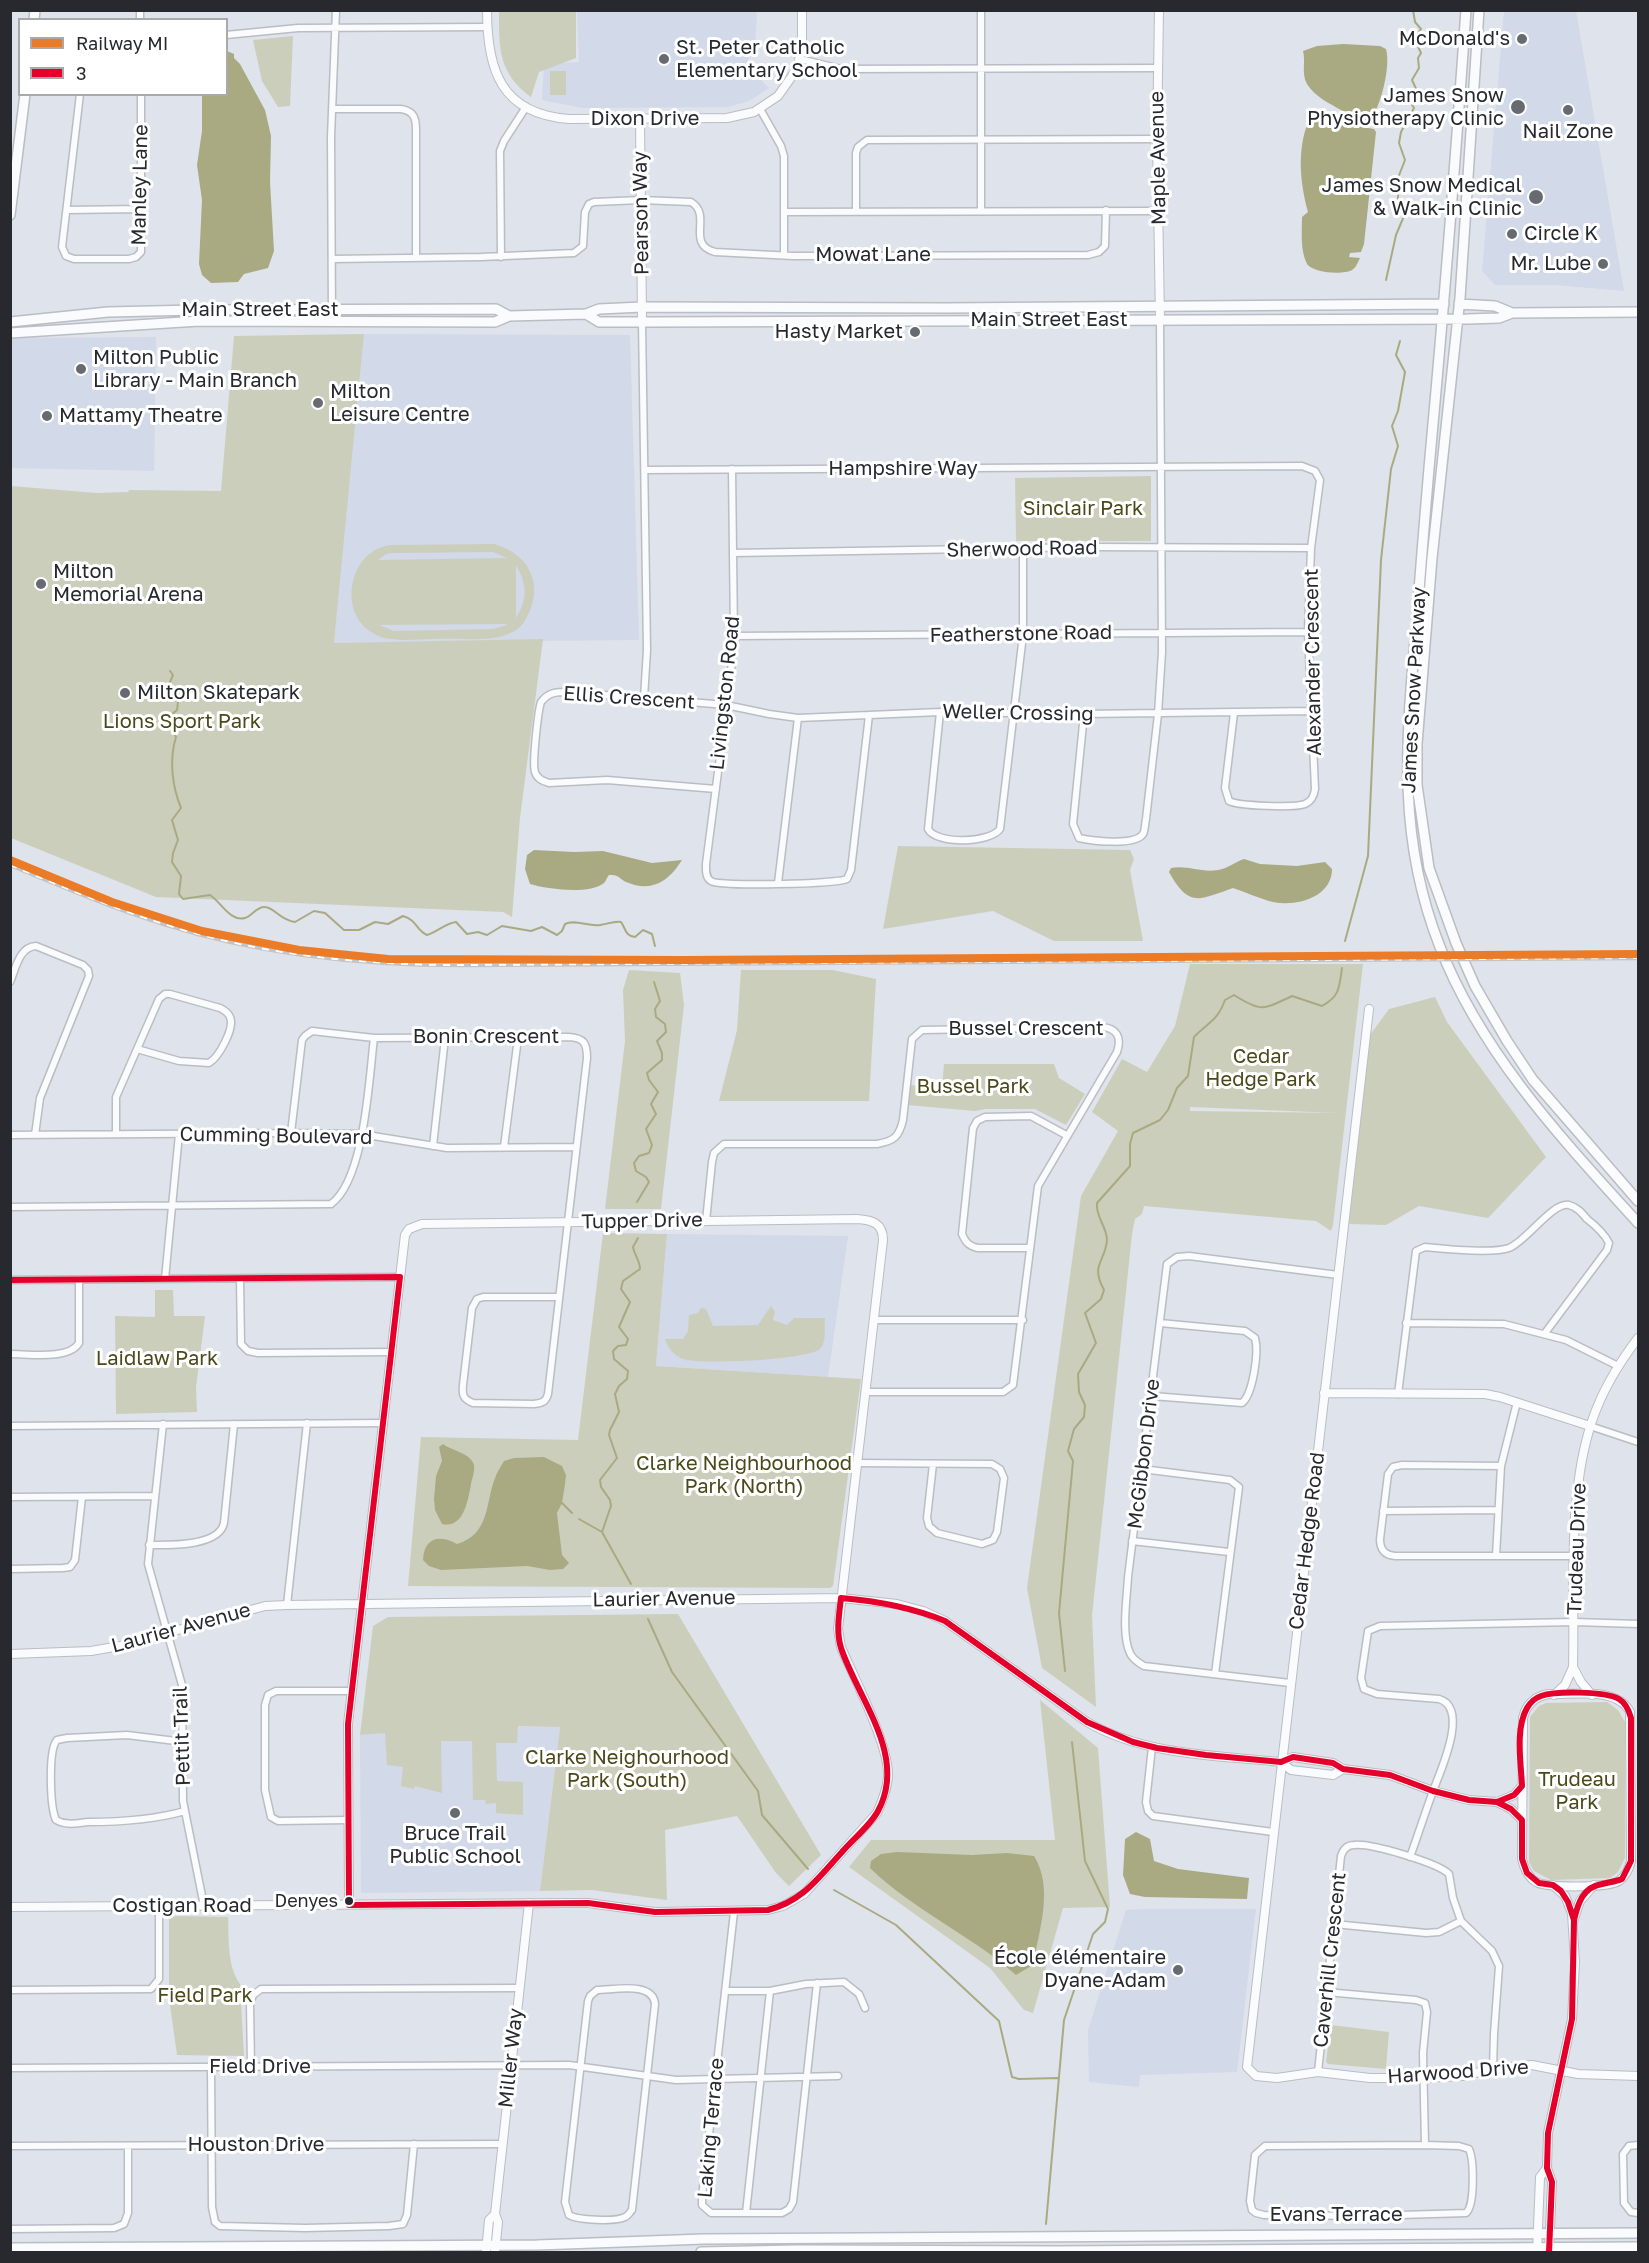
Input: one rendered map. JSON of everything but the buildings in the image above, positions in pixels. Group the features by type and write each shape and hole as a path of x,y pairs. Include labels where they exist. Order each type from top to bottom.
{"main road":[{"name":"James Snow Parkway","path":"1466,10 1443,318 1411,682 1407,775 1410,833 1416,869 1439,946 1470,1008 1507,1067 1575,1153 1638,1223"},
{"name":"James Snow Parkway","path":"1479,10 1459,301 1433,547 1417,744 1417,785 1430,868 1456,943 1475,986 1533,1080 1638,1201"},
{"path":"10,215 26,96"},
{"name":"Main Street East","path":"1459,301 1495,306 1512,313"},
{"name":"Main Street East","path":"10,333 199,321 495,322 509,316 586,314 599,309 642,307 1444,304"},
{"name":"Main Street East","path":"10,322 108,312 196,310 496,309 509,316"},
{"name":"Main Street East","path":"586,314 599,322 642,322 1499,318 1512,313 1638,312"},
{"path":"10,2248 491,2249 704,2239 1638,2233"},
{"path":"701,2253 797,2250 1225,2252 1550,2250 1638,2247"}],"street":[{"path":"332,321 332,109 336,10"},
{"name":"Dixon Drive","path":"487,10 489,56 497,76 509,93 526,107 546,116 561,118 727,118 760,109 778,96 800,59 802,10"},
{"path":"981,10 981,211"},
{"name":"Maple Avenue","path":"1159,10 1157,139 1160,320"},
{"path":"228,35 298,28 487,27"},
{"path":"800,59 836,69 1158,68"},
{"name":"Manley Lane","path":"80,96 62,247 66,256 74,259 129,259 141,252 141,96"},
{"path":"501,256 500,152 504,141 526,107"},
{"path":"332,109 401,109 414,115 416,129 416,258"},
{"path":"760,109 783,150 784,255"},
{"name":"Pearson Way","path":"640,118 642,322"},
{"path":"856,212 856,153 858,147 867,140 1157,139"},
{"path":"332,258 574,253 583,246 585,212 589,204 597,201 641,200"},
{"name":"Mowat Lane","path":"641,200 695,204 700,211 701,242 706,250 784,255 1094,254 1105,246 1106,210"},
{"path":"66,210 141,209"},
{"path":"784,212 1158,211"},
{"name":"Main Street East","path":"1444,304 1459,301"},
{"path":"1084,714 1073,824 1075,832 1079,838 1116,841 1136,839 1143,834 1158,714 1163,633 1160,320"},
{"path":"642,322 647,650 644,698"},
{"name":"Alexander Crescent","path":"1160,467 1302,466 1315,471 1320,480 1311,548 1308,632 1316,789 1313,797 1307,803 1245,805 1229,801 1225,788 1234,713"},
{"name":"Hampshire Way","path":"645,470 1160,467"},
{"name":"Livingston Road","path":"732,469 734,636 706,874 710,880 721,884 778,884"},
{"path":"940,712 928,829 934,836 955,840 991,837 1000,829 1023,634 1023,548"},
{"name":"Sherwood Road","path":"733,553 1023,548 1311,548"},
{"name":"Featherstone Road","path":"734,636 1308,632"},
{"name":"Ellis Crescent","path":"716,789 607,780 549,783 542,781 535,774 534,762 539,706 545,697 555,692 726,705"},
{"name":"Weller Crossing","path":"726,705 798,718 940,712 1158,714 1312,711"},
{"path":"798,718 778,884 839,882 850,875 869,715"},
{"path":"10,982 25,950 30,946 36,946 83,965 88,970 89,976 40,1098 35,1135"},
{"path":"116,1133 116,1097 137,1049 159,999 165,994 220,1008 231,1018 220,1053 209,1063 179,1061 137,1049"},
{"name":"Cedar Hedge Road","path":"1250,2072 1246,2062 1369,1009"},
{"name":"Bussel Crescent","path":"706,1221 714,1153 724,1144 877,1144 894,1140 900,1132 903,1120 912,1039 922,1030 1112,1028 1119,1038 1117,1052 1038,1186 1015,1380 1008,1390 1003,1392 865,1392"},
{"name":"Bonin Crescent","path":"291,1133 302,1040 312,1031 374,1038 569,1037 584,1041 587,1058 576,1147 568,1222 547,1399 542,1403 534,1404 473,1403 464,1399 462,1394 472,1308 477,1299 483,1297 559,1297"},
{"path":"10,1206 331,1204 340,1194 356,1160 374,1038"},
{"path":"433,1146 445,1038"},
{"path":"504,1147 518,1038"},
{"path":"1030,1248 978,1248 970,1247 965,1241 962,1234 973,1128 977,1121 985,1117 1031,1116 1066,1135"},
{"path":"165,1279 178,1134"},
{"name":"Cumming Boulevard","path":"10,1135 361,1134 433,1146 576,1147"},
{"path":"1398,1394 1414,1256 1420,1248 1497,1251 1509,1248 1519,1243 1557,1207 1566,1204 1576,1208 1606,1236 1609,1243 1607,1250 1545,1333"},
{"name":"Tupper Drive","path":"349,1905 348,1724 405,1235 415,1225 857,1220 872,1221 878,1224 883,1234 841,1598"},
{"name":"McGibbon Drive","path":"1290,1683 1144,1666 1135,1660 1130,1653 1125,1623 1132,1541 1152,1396 1165,1267 1177,1257 1189,1256 1338,1275"},
{"path":"10,1280 400,1277"},
{"path":"240,1279 241,1344 248,1351 392,1352"},
{"path":"10,1354 64,1353 76,1348 79,1343 79,1281"},
{"path":"874,1320 1023,1320"},
{"path":"1152,1396 1242,1403 1248,1398 1251,1388 1256,1353 1255,1338 1245,1331 1160,1323"},
{"path":"1406,1323 1504,1324 1566,1340 1618,1366"},
{"name":"Trudeau Drive","path":"1554,1695 1565,1685 1573,1666 1576,1510 1580,1472 1590,1426 1618,1366 1638,1338"},
{"path":"1324,1393 1485,1395 1517,1402 1638,1442"},
{"path":"1496,1556 1501,1466 1517,1402"},
{"path":"10,1426 383,1423"},
{"name":"Pettit Trail","path":"163,1424 149,1545 150,1574 182,1685 183,1801 204,1906"},
{"path":"149,1545 182,1545 212,1537 220,1532 224,1523 234,1424"},
{"path":"287,1605 307,1424"},
{"path":"857,1463 992,1464 1000,1469 1004,1478 997,1532 993,1539 982,1544 938,1533 929,1526 927,1518 933,1464"},
{"path":"1501,1466 1402,1465 1393,1467 1388,1474 1380,1546 1388,1555 1575,1556"},
{"path":"1142,1469 1230,1480 1236,1483 1239,1489 1215,1674"},
{"path":"10,1497 154,1496"},
{"path":"10,1569 63,1568 72,1565 75,1560 82,1497"},
{"path":"1383,1511 1497,1510"},
{"path":"1132,1541 1230,1552"},
{"name":"Laurier Avenue","path":"10,1654 91,1651 120,1646 265,1606 841,1598 897,1604 923,1611 945,1621 1087,1722 1131,1742 1152,1747 1281,1762"},
{"name":"Costigan Road","path":"10,1907 588,1903 655,1912 734,1912 768,1910 783,1906 804,1894 877,1813 884,1798 888,1779 886,1755 841,1647 838,1629 841,1598"},
{"path":"1410,1857 1450,1747 1451,1708 1446,1701 1439,1699 1377,1694 1364,1689 1361,1678 1368,1631 1380,1626 1574,1622 1638,1624"},
{"path":"1573,1666 1581,1682 1592,1695"},
{"path":"348,1820 278,1821 271,1817 265,1790 265,1705 268,1695 276,1691 352,1690"},
{"name":"Trudeau Drive","path":"1554,1695 1592,1695 1614,1697 1624,1703 1630,1712 1631,1861 1627,1873 1614,1883 1553,1885 1539,1883 1530,1877 1522,1859 1524,1712 1536,1698 1554,1695"},
{"path":"184,1742 127,1736 57,1740 52,1750 52,1806 56,1820 66,1823 124,1822 151,1819 185,1811"},
{"path":"1152,1747 1146,1802 1148,1811 1153,1816 1273,1832"},
{"path":"1343,1769 1333,1775 1322,1774 1291,1770 1281,1762 1293,1757 1333,1763 1343,1769 1390,1775 1433,1791 1469,1800 1497,1802 1511,1809 1522,1820"},
{"path":"1631,1781 1638,1792"},
{"path":"1497,1802 1514,1794 1522,1786"},
{"path":"1631,1820 1638,1806"},
{"name":"Caverhill Crescent","path":"1318,2072 1341,1856 1345,1849 1353,1845 1379,1848 1410,1857 1443,1869 1449,1874 1453,1898 1461,1921 1492,1951 1499,1966 1493,2069"},
{"name":"Trudeau Drive","path":"1553,1885 1565,1896 1574,1920"},
{"name":"Trudeau Drive","path":"1550,2250 1552,2182 1547,2168 1548,2133 1573,2007 1574,1920 1585,1892 1594,1885"},
{"name":"Miller Way","path":"491,2249 498,2222 495,2214 528,1903"},
{"path":"10,1990 151,1989 159,1979 159,1906"},
{"name":"Laking Terrace","path":"734,1912 702,2205 711,2213 782,2213 789,2209 793,2202 817,1983"},
{"path":"1334,1924 1426,1933 1438,1932 1461,1921"},
{"path":"725,1990 770,1991 817,1983 844,1982 859,1994 865,2008"},
{"path":"251,2067 250,2004 253,1995 261,1989 519,1988"},
{"path":"597,1990 645,1990 652,1995 656,2004 647,2076 632,2210 620,2219 575,2219 569,2215 565,2202 590,1996 597,1990"},
{"path":"746,2213 770,1991"},
{"path":"1326,1992 1416,2000 1425,2003 1427,2012 1423,2053 1425,2145"},
{"name":"Field Drive","path":"10,2068 510,2065 580,2066 676,2080 838,2076"},
{"name":"Harwood Drive","path":"1250,2072 1256,2076 1277,2078 1318,2072 1370,2078 1424,2078 1462,2076 1493,2069 1532,2065 1600,2076 1638,2076"},
{"path":"211,2067 212,2207 217,2224 227,2227 305,2228 403,2224 407,2215 414,2144"},
{"name":"Houston Drive","path":"10,2146 502,2144"},
{"name":"Evans Terrace","path":"1425,2145 1459,2146 1469,2149 1472,2159 1471,2205 1466,2213 1368,2216 1264,2215 1256,2213 1251,2205 1255,2155 1265,2146 1425,2145"},
{"path":"1638,2145 1629,2146 1623,2154 1625,2206 1631,2212 1638,2213"},
{"path":"10,2229 114,2228 124,2224 128,2213 128,2146"},
{"name":"Trudeau Drive","path":"1538,2250 1540,2177 1547,2168"},
{"path":"971,2252 973,2238"}],"shaded area":[{"name":"St. Peter Catholic Elementary School","path":"577,11 757,11 755,47 746,64 769,88 749,101 728,107 583,108 542,100 544,64 579,62"},
{"path":"1504,11 1576,11 1624,291 1556,285 1495,285 1482,271"},
{"path":"1343,44 1380,46 1386,49 1387,65 1384,86 1374,114 1370,121 1357,120 1357,126 1374,129 1376,132 1364,244 1361,252 1350,253 1349,257 1360,258 1355,268 1348,272 1335,273 1310,267 1303,253 1302,217 1308,212 1302,178 1302,144 1308,122 1353,123 1354,117 1322,99 1310,89 1304,76 1303,51 1317,46"},
{"path":"228,51 234,54 234,58 240,64 265,110 271,136 270,182 274,251 268,268 244,274 238,282 211,283 202,275 199,264 202,200 197,165 202,131 202,96 228,96"},
{"path":"364,334 630,335 639,640 334,643"},
{"path":"156,337 154,471 11,468 12,338"},
{"path":"534,850 603,851 652,863 682,860 665,879 652,885 635,885 617,876 609,875 604,883 597,887 568,890 530,884 525,869 527,855"},
{"path":"1244,859 1260,864 1297,866 1325,862 1332,869 1326,887 1320,893 1312,898 1292,903 1268,901 1233,888 1211,896 1196,898 1183,891 1169,872 1171,868 1177,867 1206,871 1218,870"},
{"path":"667,1234 848,1236 828,1377 656,1366"},
{"path":"443,1444 465,1455 474,1465 464,1512 455,1522 449,1524 442,1524 435,1510 434,1499 436,1476 442,1461 439,1447"},
{"path":"544,1457 562,1466 566,1475 562,1503 557,1513 562,1555 569,1563 563,1569 550,1570 527,1566 441,1570 429,1566 423,1560 426,1547 434,1540 444,1539 457,1544 468,1539 481,1526 495,1478 504,1461 514,1458"},
{"name":"Bruce Trail Public School","path":"560,1726 540,1891 361,1893 360,1735 455,1727"},
{"path":"1136,1832 1150,1839 1154,1861 1178,1869 1249,1878 1247,1899 1145,1897 1130,1894 1123,1875 1125,1839"},
{"path":"897,1852 972,1855 1007,1853 1034,1856 1040,1868 1044,1896 1033,1965 1016,1975 980,1947 905,1897 870,1868 871,1861 881,1854"},
{"name":"École élémentaire Dyane-Adam","path":"1256,1909 1237,2072 1140,2075 1139,2087 1089,2082 1088,2030 1126,1910"}],"green space":[{"path":"499,11 576,11 576,58 539,72 531,97 520,88 506,69 500,48"},
{"path":"293,36 290,106 278,107 262,81 253,40"},
{"path":"550,71 566,71 566,95 550,95"},
{"name":"Lions Sport Park","path":"364,334 334,643 543,639 520,818 512,917 503,912 156,897 11,838 11,486 97,493 128,492 129,490 221,491 234,336"},
{"name":"Sinclair Park","path":"1151,476 1151,541 1016,541 1015,478"},
{"path":"494,544 507,549 526,564 531,574 534,597 531,609 519,628 498,637 402,640 381,637 360,622 354,610 353,582 358,568 366,557 377,549 391,545","holes":["493,552 507,558 378,560 386,554 393,553","516,565 525,592 523,604 516,618","379,625 507,625 493,629 394,631"]},
{"path":"898,846 1130,850 1134,859 1130,870 1143,941 1054,941 993,911 883,929"},
{"name":"Cedar Hedge Park","path":"1190,964 1363,964 1331,1231 1316,1221 1144,1206 1142,1214 1135,1219 1092,1616 1096,1707 1042,1668 1027,1588 1081,1196 1118,1131 1092,1112 1122,1059 1147,1072 1175,1026","holes":["1190,1107 1338,1113 1190,1111"]},
{"path":"629,970 680,973 684,1005 661,1209 605,1209 625,1041 623,990"},
{"path":"741,970 833,970 876,979 869,1101 719,1101 737,1030"},
{"path":"1435,997 1447,1022 1546,1157 1488,1218 1419,1206 1386,1225 1349,1224 1370,1035 1389,1009"},
{"name":"Bussel Park","path":"944,1064 1054,1064 1059,1078 1085,1094 1066,1125 1035,1109 975,1111 907,1105 910,1085 942,1089"},
{"name":"Clarke Neighbourhood Park (North)","path":"603,1233 667,1234 656,1366 861,1379 833,1586 830,1588 408,1586 421,1437 578,1440"},
{"name":"Laidlaw Park","path":"155,1290 173,1290 174,1316 205,1316 196,1387 197,1412 116,1414 115,1316 155,1317"},
{"path":"771,1306 775,1312 773,1320 787,1325 794,1318 825,1318 824,1338 820,1349 811,1353 776,1359 693,1361 676,1355 669,1348 665,1339 683,1339 688,1331 689,1315 698,1313 701,1308 706,1309 713,1326 758,1325"},
{"name":"Clarke Neighourhood Park (South)","path":"678,1614 821,1855 789,1886 776,1873 737,1816 665,1830 667,1900 592,1890 540,1891 560,1727 518,1726 517,1743 496,1743 497,1781 523,1782 523,1815 496,1813 496,1803 486,1804 485,1800 473,1800 472,1741 441,1741 442,1793 415,1786 414,1789 401,1786 403,1767 387,1765 385,1733 360,1735 373,1626 388,1617"},
{"path":"1040,1700 1098,1748 1110,1907 1063,1908 1033,2013 1024,2010 990,1968 849,1867 871,1840 1055,1840"},
{"name":"Trudeau Park","path":"1607,1702 1618,1710 1625,1722 1625,1858 1618,1872 1610,1878 1551,1880 1534,1871 1529,1862 1530,1717 1539,1706 1546,1703"},
{"name":"Field Park","path":"169,1916 228,1917 231,1961 240,1984 244,2056 177,2055 169,1998"},
{"path":"1331,2025 1389,2032 1386,2069 1328,2064 1326,2062"}],"waterway":[{"path":"1386,280 1396,235 1404,216 1398,201 1398,178 1405,160 1399,143 1401,132 1414,108 1411,103 1412,98 1418,93 1412,80 1419,68 1418,58 1421,53 1414,38 1421,29 1415,22 1413,10"},
{"path":"1345,941 1368,856 1381,560 1391,469 1398,446 1392,426 1398,411 1405,372 1396,355 1400,341"},
{"path":"170,671 173,675 167,689 171,697 178,702 177,710 166,719 176,737 172,772 181,808 172,820 178,840 172,862 181,876 179,894 183,899 210,895 230,914 240,918 248,917 262,907 269,908 285,919 295,922 314,911 325,913 344,930 359,930 375,922 388,924 403,916 411,920 427,935 456,922 467,934 478,932 487,935 502,926 531,931 542,927 557,935 565,924 569,923 596,925 621,922 627,934 632,936 635,937 643,930 652,934 655,946"},
{"path":"1065,1671 1059,1613 1073,1461 1068,1451 1074,1429 1084,1417 1085,1405 1079,1392 1078,1374 1096,1343 1085,1313 1101,1299 1104,1290 1098,1269 1107,1240 1097,1203 1130,1166 1130,1144 1133,1133 1160,1120 1168,1110 1177,1088 1188,1076 1194,1037 1215,1017 1225,1000 1234,995 1251,1005 1263,1007 1292,996 1322,1006 1338,991 1342,968"},
{"path":"637,1202 649,1182 646,1177 636,1171 634,1163 639,1156 649,1153 652,1145 646,1129 656,1114 651,1104 658,1092 647,1073 662,1060 657,1041 666,1032 665,1024 656,1017 655,1009 660,1001 654,982"},
{"path":"602,1532 611,1506 610,1500 601,1487 600,1480 617,1458 609,1435 619,1412 615,1394 619,1386 627,1379 628,1371 614,1359 613,1351 618,1346 626,1345 628,1339 619,1327 630,1302 621,1289 623,1281 640,1269 633,1247 638,1238"},
{"path":"562,1503 572,1513"},
{"path":"579,1519 602,1532 631,1584"},
{"path":"648,1619 672,1672 758,1791 762,1815 808,1869"},
{"path":"1046,2224 1064,2020 1093,1934 1105,1922 1108,1909 1085,1861 1072,1742"},
{"path":"834,1890 896,1925 999,2021 1012,2077 1019,2079 1058,2078"}],"railway":[{"path":"10,865 125,911 201,935 274,951 386,963 462,965 1638,958"}],"rail line":[{"name":"MI","path":"10,860 112,902 202,931 299,950 388,959 683,960 1638,954"}],"transit line":[{"name":"3","path":"10,1280 400,1277 348,1724 349,1905 588,1903 655,1912 768,1910 791,1901 809,1887 871,1822 886,1790 887,1770 884,1749 839,1642 838,1623 841,1598 894,1605 945,1621 1087,1722 1133,1742 1206,1755 1281,1762 1293,1757 1333,1763 1343,1769 1390,1775 1433,1791 1469,1800 1497,1802 1514,1795 1522,1786 1521,1726 1527,1708 1537,1698 1548,1694 1580,1693 1603,1694 1619,1699 1625,1705 1631,1718 1631,1861 1622,1879 1590,1888 1586,1892 1574,1920"},
{"name":"3","path":"1497,1802 1511,1809 1522,1820 1522,1859 1527,1873 1539,1883 1553,1885 1561,1891 1568,1902 1574,1920 1572,2019 1548,2133 1547,2168 1552,2182 1549,2252"}],"place":[{"name":"McDonald's","path":"1522,39"},
{"name":"St. Peter Catholic Elementary School","path":"664,59"},
{"name":"James Snow Physiotherapy Clinic","path":"1518,107"},
{"name":"Nail Zone","path":"1568,110"},
{"name":"James Snow Medical & Walk-in Clinic","path":"1536,197"},
{"name":"Circle K","path":"1512,234"},
{"name":"Mr. Lube","path":"1603,264"},
{"name":"Hasty Market","path":"915,332"},
{"name":"Milton Public Library - Main Branch","path":"81,369"},
{"name":"Milton Leisure Centre","path":"318,403"},
{"name":"Mattamy Theatre","path":"47,416"},
{"name":"Milton Memorial Arena","path":"41,584"},
{"name":"Milton Skatepark","path":"125,693"},
{"name":"Bruce Trail Public School","path":"455,1813"},
{"name":"Denyes","path":"349,1901"},
{"name":"École élémentaire Dyane-Adam","path":"1178,1970"}]}
